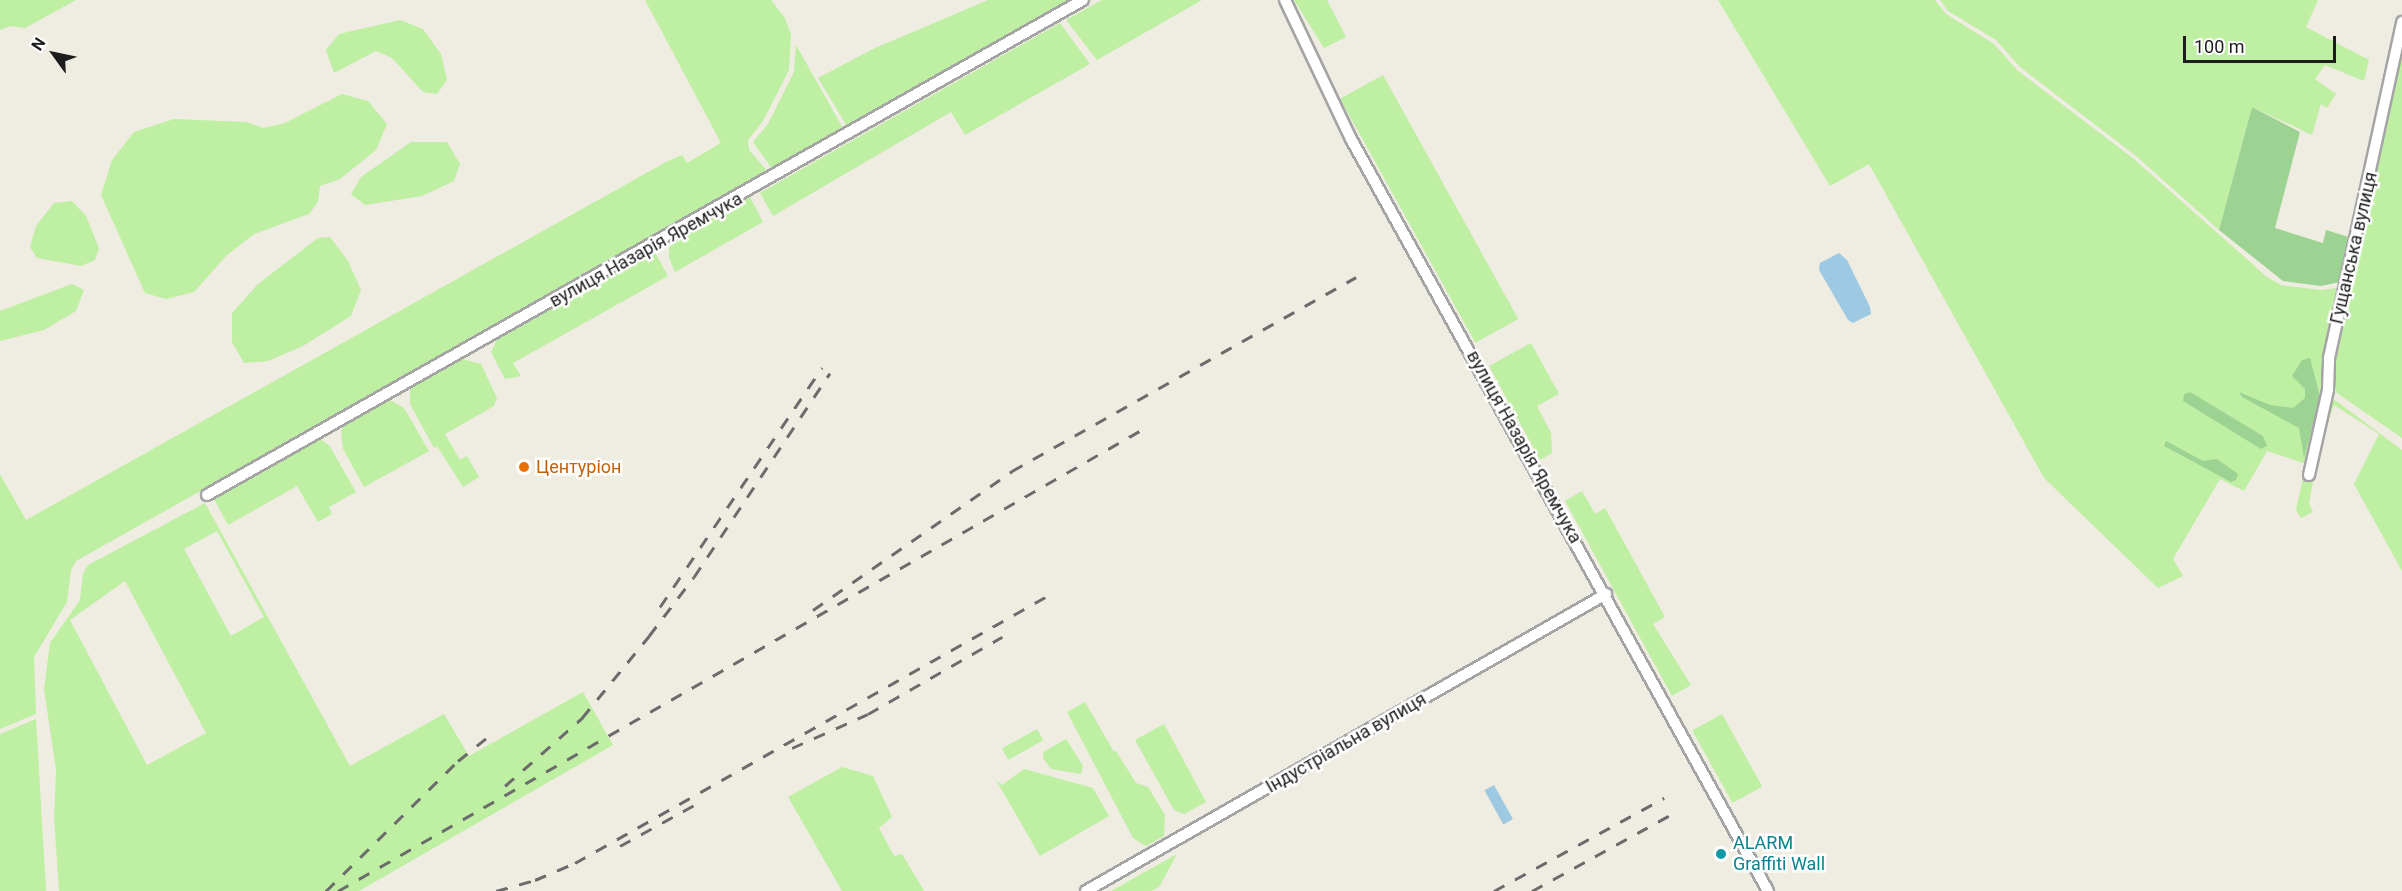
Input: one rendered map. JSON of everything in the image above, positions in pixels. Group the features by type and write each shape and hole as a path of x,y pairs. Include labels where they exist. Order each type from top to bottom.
{"street":[{"name":"вулиця Назарія Яремчука","path":"207,495 1083,0"},
{"name":"вулиця Назарія Яремчука","path":"1285,0 1351,139 1606,594 1768,891"},
{"name":"Гущанська вулиця","path":"2309,475 2328,390 2329,358 2402,22"},
{"name":"Індустріальна вулиця","path":"1086,891 1606,594"}],"green space":[{"path":"0,0 76,0 25,28 10,26 0,30"},
{"path":"645,0 771,0 785,18 791,35 789,70 763,121 748,140 749,150 768,172 76,561 71,570 67,602 34,657 36,714 0,729 0,474 26,520 666,162 682,155 687,163 721,143"},
{"path":"988,0 1075,0 848,128 818,78 873,49"},
{"path":"1102,0 1202,0 1097,60 1066,20"},
{"path":"1294,0 1327,0 1346,37 1324,48"},
{"path":"1718,0 1935,0 1946,14 1994,44 2017,70 2134,159 2267,277 2281,285 2321,290 2344,287 2326,405 2335,400 2402,450 2402,571 2354,484 2379,434 2334,405 2320,445 2309,503 2313,512 2301,518 2296,510 2306,464 2267,451 2244,491 2220,479 2173,559 2183,576 2158,588 2044,478 1869,164 1830,186"},
{"path":"1940,0 2318,0 2306,27 2369,60 2364,81 2325,65 2315,79 2336,94 2327,108 2321,104 2312,135 2252,107 2219,230 2136,156 2020,67 1996,40 1948,11"},
{"path":"400,20 423,29 441,54 447,80 437,94 423,92 392,58 376,51 334,73 326,50 339,34"},
{"path":"1060,23 1090,64 965,135 951,112 773,216 760,193"},
{"path":"2402,38 2402,438 2337,393 2331,379 2332,358"},
{"path":"796,45 844,130 773,170 753,142 768,124 794,72"},
{"path":"1383,75 1518,319 1475,343 1340,99"},
{"path":"342,94 368,101 387,124 376,150 340,179 320,186 318,202 309,214 254,234 226,256 194,292 166,299 145,293 101,195 112,160 134,132 174,119 246,122 264,128 285,123"},
{"path":"2252,107 2300,132 2275,228 2323,243 2326,230 2355,239 2345,281 2321,286 2283,281 2219,230"},
{"path":"411,142 447,142 460,164 454,181 422,196 365,205 351,194 361,177"},
{"path":"750,197 763,222 675,272 669,258 669,243"},
{"path":"72,201 86,216 99,248 95,260 81,266 37,258 30,247 36,226 54,203"},
{"path":"330,237 348,261 361,290 351,316 303,346 268,361 244,363 232,342 232,313 258,284 318,238"},
{"path":"654,251 668,276 513,363 521,376 505,379 491,352 497,340"},
{"path":"72,284 84,290 76,311 44,330 0,341 0,311"},
{"path":"1531,343 1559,394 1537,406 1551,433 1552,453 1540,460 1489,366"},
{"path":"2310,358 2320,397 2304,458 2299,428 2242,397 2239,392 2270,405 2293,408 2305,398 2305,389 2292,376 2302,360"},
{"path":"462,359 481,364 497,398 494,406 445,434 460,460 467,456 479,477 463,487 437,446 434,448 410,404 410,388"},
{"path":"2190,392 2263,436 2267,446 2261,449 2183,401 2184,394"},
{"path":"390,400 404,408 429,451 364,487 343,449 341,431 344,425"},
{"path":"318,438 329,445 356,492 329,507 332,514 318,522 297,486 228,525 213,497"},
{"path":"2166,441 2203,461 2217,459 2238,474 2236,480 2231,482 2164,446"},
{"path":"1582,491 1595,514 1605,508 1665,617 1653,624 1691,685 1672,696 1565,501"},
{"path":"205,503 350,766 444,714 469,756 583,692 613,745 359,891 59,891 54,818 56,770 44,689 50,643 80,600 83,574 88,565","holes":["217,531 264,617 231,636 184,549","125,581 206,733 147,765 70,620"]},
{"path":"1085,702 1114,752 1116,751 1136,783 1148,787 1165,815 1164,836 1146,846 1133,838 1067,712"},
{"path":"1722,714 1762,787 1733,803 1692,730"},
{"path":"36,719 46,891 0,891 0,734"},
{"path":"1164,724 1206,802 1184,814 1174,810 1135,740"},
{"path":"1037,729 1043,740 1008,760 1002,748"},
{"path":"1066,739 1083,766 1081,774 1051,769 1043,758 1043,752"},
{"path":"842,767 873,776 892,817 879,828 894,856 902,854 924,891 842,891 788,797"},
{"path":"1024,769 1093,788 1109,816 1040,856 996,780 1002,785"},
{"path":"1177,854 1159,887 1151,891 1111,891"}],"water":[{"path":"1839,253 1847,260 1870,307 1871,314 1853,323 1848,320 1819,270 1820,263"},
{"path":"1494,785 1513,819 1503,824 1484,790"}],"railway":[{"path":"813,610 1012,471 1356,277"},
{"path":"660,607 822,368"},
{"path":"505,786 582,718 649,636 694,577 830,373"},
{"path":"338,891 1143,429"},
{"path":"496,891 535,880 575,863 1049,595"},
{"path":"792,748 868,714 1002,637"},
{"path":"326,891 458,761 486,738"},
{"path":"1494,891 1664,798"},
{"path":"620,846 696,804"},
{"path":"1532,891 1670,815"}],"place":[{"name":"Центуріон","path":"524,467"},
{"name":"ALARM Graffiti Wall","path":"1721,854"}]}
